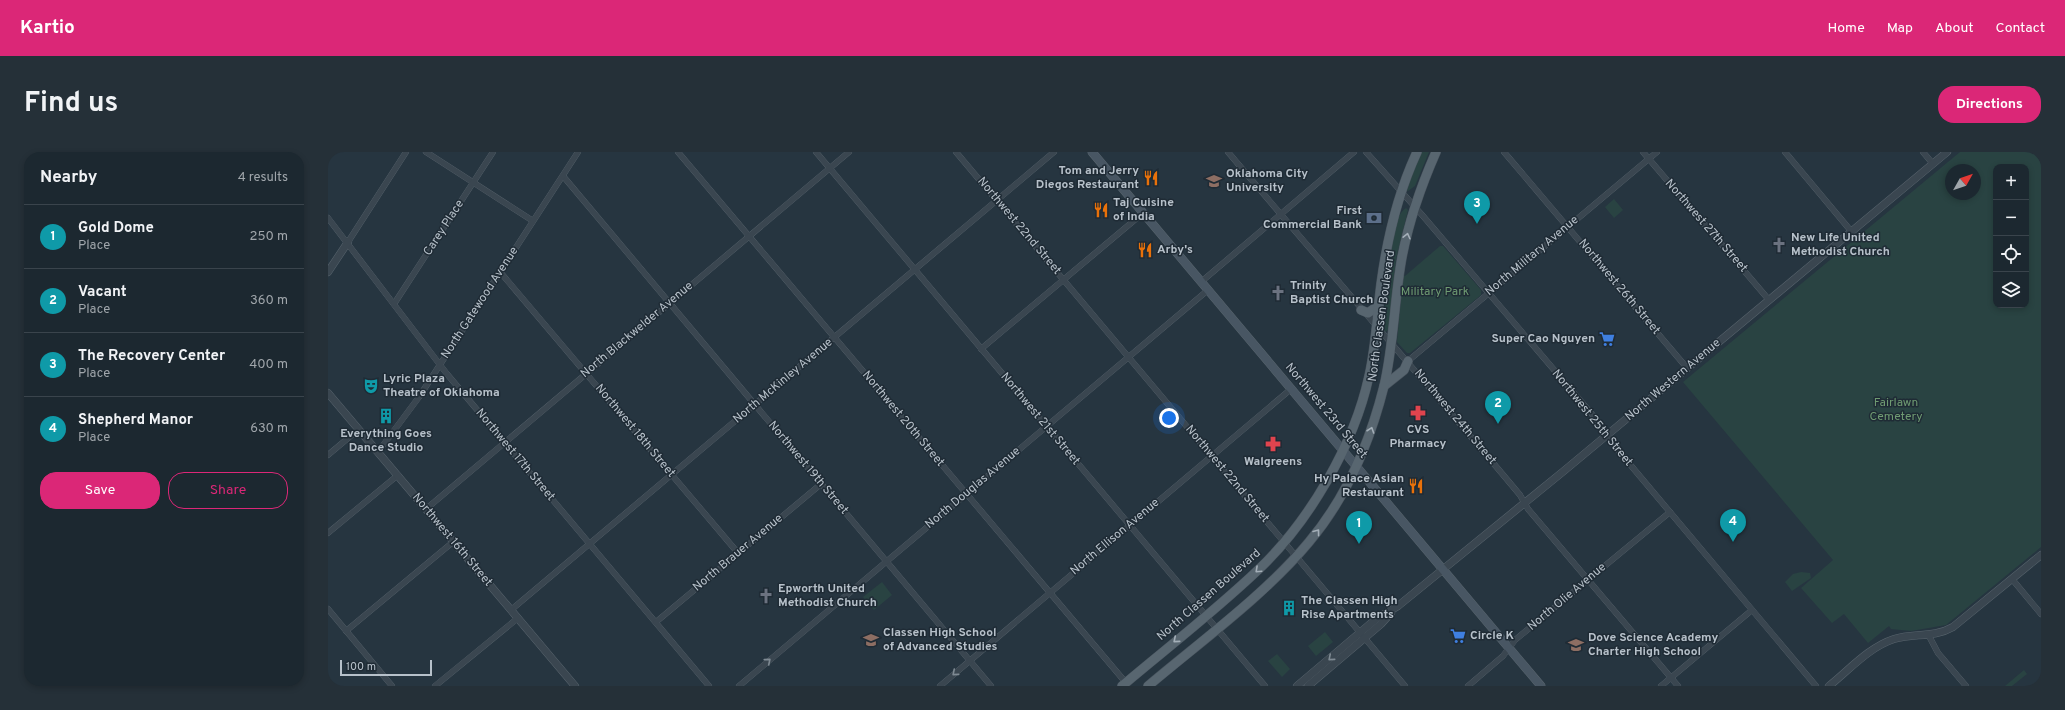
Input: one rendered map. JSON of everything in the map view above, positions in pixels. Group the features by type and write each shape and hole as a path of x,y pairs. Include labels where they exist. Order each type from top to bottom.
{"main road":[{"name":"Northwest 23rd Street","path":"1092,152 1541,686"},
{"name":"North Classen Boulevard","path":"1125,685 1258,571 1284,541 1315,499 1342,450 1364,396 1377,328 1389,239 1401,193 1416,152"},
{"name":"North Classen Boulevard","path":"1148,686 1274,578 1296,556 1319,529 1356,466 1376,413 1384,386 1392,344 1402,259 1414,207 1436,152"},
{"path":"1361,310 1370,312 1379,305"},
{"path":"1384,386 1404,370 1408,361"}],"street":[{"path":"328,272 406,152"},
{"path":"426,152 533,221"},
{"name":"Carey Place","path":"394,304 493,152"},
{"name":"North Gatewood Avenue","path":"378,452 409,412 501,273 578,152"},
{"name":"Northwest 20th Street","path":"678,152 967,494 1125,685"},
{"name":"Northwest 21st Street","path":"816,152 1265,686"},
{"name":"North Blackwelder Avenue","path":"426,509 849,152"},
{"name":"Northwest 22nd Street","path":"956,152 1406,686"},
{"name":"North McKinley Avenue","path":"511,610 1054,152"},
{"name":"Northwest 24th Street","path":"1228,152 1361,310 1408,361 1520,495 1588,580 1678,686"},
{"path":"1201,282 1354,152"},
{"name":"Northwest 25th Street","path":"1366,152 1489,293 1816,686"},
{"name":"Northwest 26th Street","path":"1504,152 1687,368"},
{"name":"Northwest 27th Street","path":"1643,152 1769,300"},
{"name":"North Military Avenue","path":"1408,361 1657,152"},
{"path":"1785,152 1852,231"},
{"path":"1923,152 1932,164"},
{"name":"North Western Avenue","path":"1297,686 1363,635 1442,569 1525,503 1947,152"},
{"name":"Northwest 19th Street","path":"563,176 991,686"},
{"path":"981,349 1143,212"},
{"name":"Northwest 17th Street","path":"328,218 348,242 440,365 710,686"},
{"name":"Northwest 18th Street","path":"501,273 738,553"},
{"name":"North Douglas Avenue","path":"739,686 1208,290"},
{"name":"North Ellison Avenue","path":"940,686 1291,389"},
{"name":"Northwest 16th Street","path":"328,393 575,686"},
{"path":"328,455 359,429"},
{"path":"328,533 398,475"},
{"name":"North Brauer Avenue","path":"656,622 821,484"},
{"name":"North Olie Avenue","path":"1468,686 1503,656 1515,640 1670,512"},
{"path":"346,631 453,542"},
{"path":"1829,686 1868,654 1886,642 1900,638 1940,634 1953,627 2041,555"},
{"path":"2012,579 2041,614"},
{"path":"328,609 392,686"},
{"path":"1661,686 1752,610"},
{"path":"435,686 518,618"},
{"name":"North Western Avenue","path":"1308,686 1363,635"},
{"path":"1929,636 1938,653 1966,686"}],"green space":[{"path":"1421,152 1429,152 1415,186 1408,191 1406,190"},
{"name":"Fairlawn Cemetery","path":"1960,152 2041,152 2041,547 1946,625 1911,631 1891,629 1889,626 1868,643 1844,614 1832,623 1801,588 1833,560 1683,382 1945,164 1945,200 1981,200 1981,164 1946,164"},
{"path":"1614,199 1623,210 1614,218 1605,207"},
{"path":"1406,208 1408,210 1396,259 1389,329 1384,333 1386,286 1390,247 1399,216"},
{"name":"Military Park","path":"1440,246 1443,246 1481,290 1481,295 1410,353 1407,353 1397,342 1403,275 1405,276"},
{"path":"1801,572 1810,573 1811,578 1792,591 1785,582 1793,574"},
{"path":"882,582 892,595 874,610 863,597"},
{"path":"1325,632 1333,642 1316,656 1308,646"},
{"path":"1277,654 1290,669 1282,677 1268,661"},
{"path":"2024,670 2027,674 2012,686 2005,686"}],"place":[{"name":"Tom and Jerry Diegos Restaurant","path":"1151,178"},
{"name":"Oklahoma City University","path":"1214,181"},
{"name":"Taj Cuisine of India","path":"1101,210"},
{"name":"First Commercial Bank","path":"1374,218"},
{"name":"The Recovery Center","path":"1477,224"},
{"name":"New Life United Methodist Church","path":"1779,245"},
{"name":"Arby's","path":"1145,250"},
{"name":"Trinity Baptist Church","path":"1278,293"},
{"name":"Super Cao Nguyen","path":"1607,339"},
{"name":"Lyric Plaza Theatre of Oklahoma","path":"371,386"},
{"name":"CVS Pharmacy","path":"1418,413"},
{"name":"Everything Goes Dance Studio","path":"386,416"},
{"name":"Vacant","path":"1498,424"},
{"name":"Walgreens","path":"1273,444"},
{"name":"Hy Palace Asian Restaurant","path":"1416,486"},
{"name":"Shepherd Manor","path":"1733,542"},
{"name":"Gold Dome","path":"1359,544"},
{"name":"Epworth United Methodist Church","path":"766,596"},
{"name":"The Classen High Rise Apartments","path":"1289,608"},
{"name":"Circle K","path":"1458,636"},
{"name":"Classen High School of Advanced Studies","path":"871,640"},
{"name":"Dove Science Academy Charter High School","path":"1576,645"}]}
